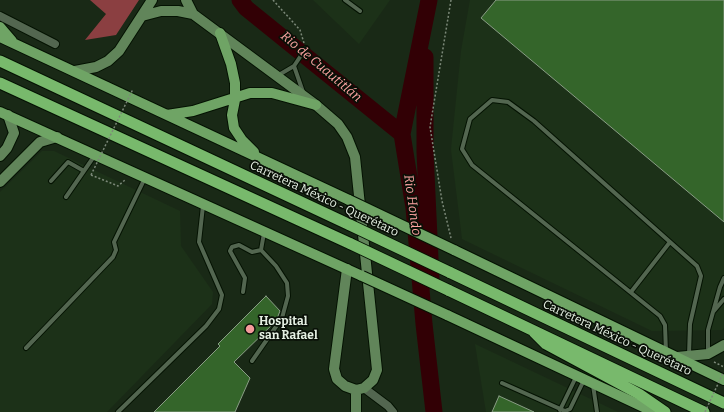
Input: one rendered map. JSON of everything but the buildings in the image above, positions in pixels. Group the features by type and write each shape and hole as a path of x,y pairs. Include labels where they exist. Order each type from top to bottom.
{"highway":[{"name":"Carretera México - Querétaro","path":"0,61 350,225 724,403"},
{"path":"0,83 530,327 705,412"},
{"path":"530,327 546,344 639,394 665,412"}],"main road":[{"path":"75,71 96,67 108,61 119,50 152,0"},
{"path":"186,0 193,14"},
{"path":"142,16 161,11 178,11 193,14 316,105 338,124 347,137 355,157 377,370 373,380 360,389 356,412"},
{"path":"0,27 15,44"},
{"path":"220,33 231,64 234,83 232,115 234,128 242,140 260,157"},
{"path":"0,37 260,157 666,352 723,376"},
{"path":"168,115 192,111 234,100 250,93 272,93 316,105"},
{"path":"4,113 362,276 584,381 654,412"},
{"path":"0,156 7,148 14,133 4,113"},
{"path":"0,182 40,142 57,137"},
{"path":"347,270 334,369 337,379 341,383 345,386 360,389"},
{"path":"677,357 708,354 724,345"}],"street":[{"path":"0,16 55,44"},
{"path":"360,389 388,406 392,412"}],"lane":[{"path":"345,0 360,11"},
{"path":"278,76 294,66 306,48"},
{"path":"294,66 305,98"},
{"path":"666,352 665,325 660,316 472,165 462,149 470,120 492,100 508,102 534,121 697,266 701,276 690,324 688,356"},
{"path":"66,197 95,154"},
{"path":"52,181 68,162 84,171"},
{"path":"26,348 113,257 116,250 114,242 146,177"},
{"path":"118,412 206,326 219,309 222,295 199,242 203,203"},
{"path":"261,250 264,231"},
{"path":"631,292 670,242"},
{"path":"243,292 245,278 230,251 232,247 239,245 252,252 261,250"},
{"path":"252,361 282,318 288,296 287,283 276,266 261,250"},
{"path":"708,354 708,330 724,278"},
{"path":"712,314 724,299"},
{"path":"560,410 584,381"},
{"path":"502,383 560,410 568,411 584,381"},
{"path":"584,381 597,412"}],"path":[{"path":"272,0 300,30 306,48"},
{"path":"450,0 430,127 445,215 454,250"},
{"path":"118,186 91,175 133,89"},
{"path":"705,412 723,376"}],"shaded area":[{"path":"90,0 139,0 116,35 85,40 106,14"},
{"path":"313,0 390,0 359,44"},
{"path":"470,0 724,0 724,328 722,330 652,331 462,239 451,149 461,51"},
{"path":"42,151 54,151 180,211 181,246 213,292 212,304 107,412 0,412 0,192"},
{"path":"475,344 618,412 486,412"}],"waterway":[{"name":"Rio de Cuautitlán","path":"240,0 246,8 402,134"},
{"name":"Rio Hondo","path":"429,0 402,134 414,208 424,324 434,412"},
{"path":"425,57 425,152 431,280"}],"place":[{"name":"Hospital san Rafael","path":"250,329"}]}
